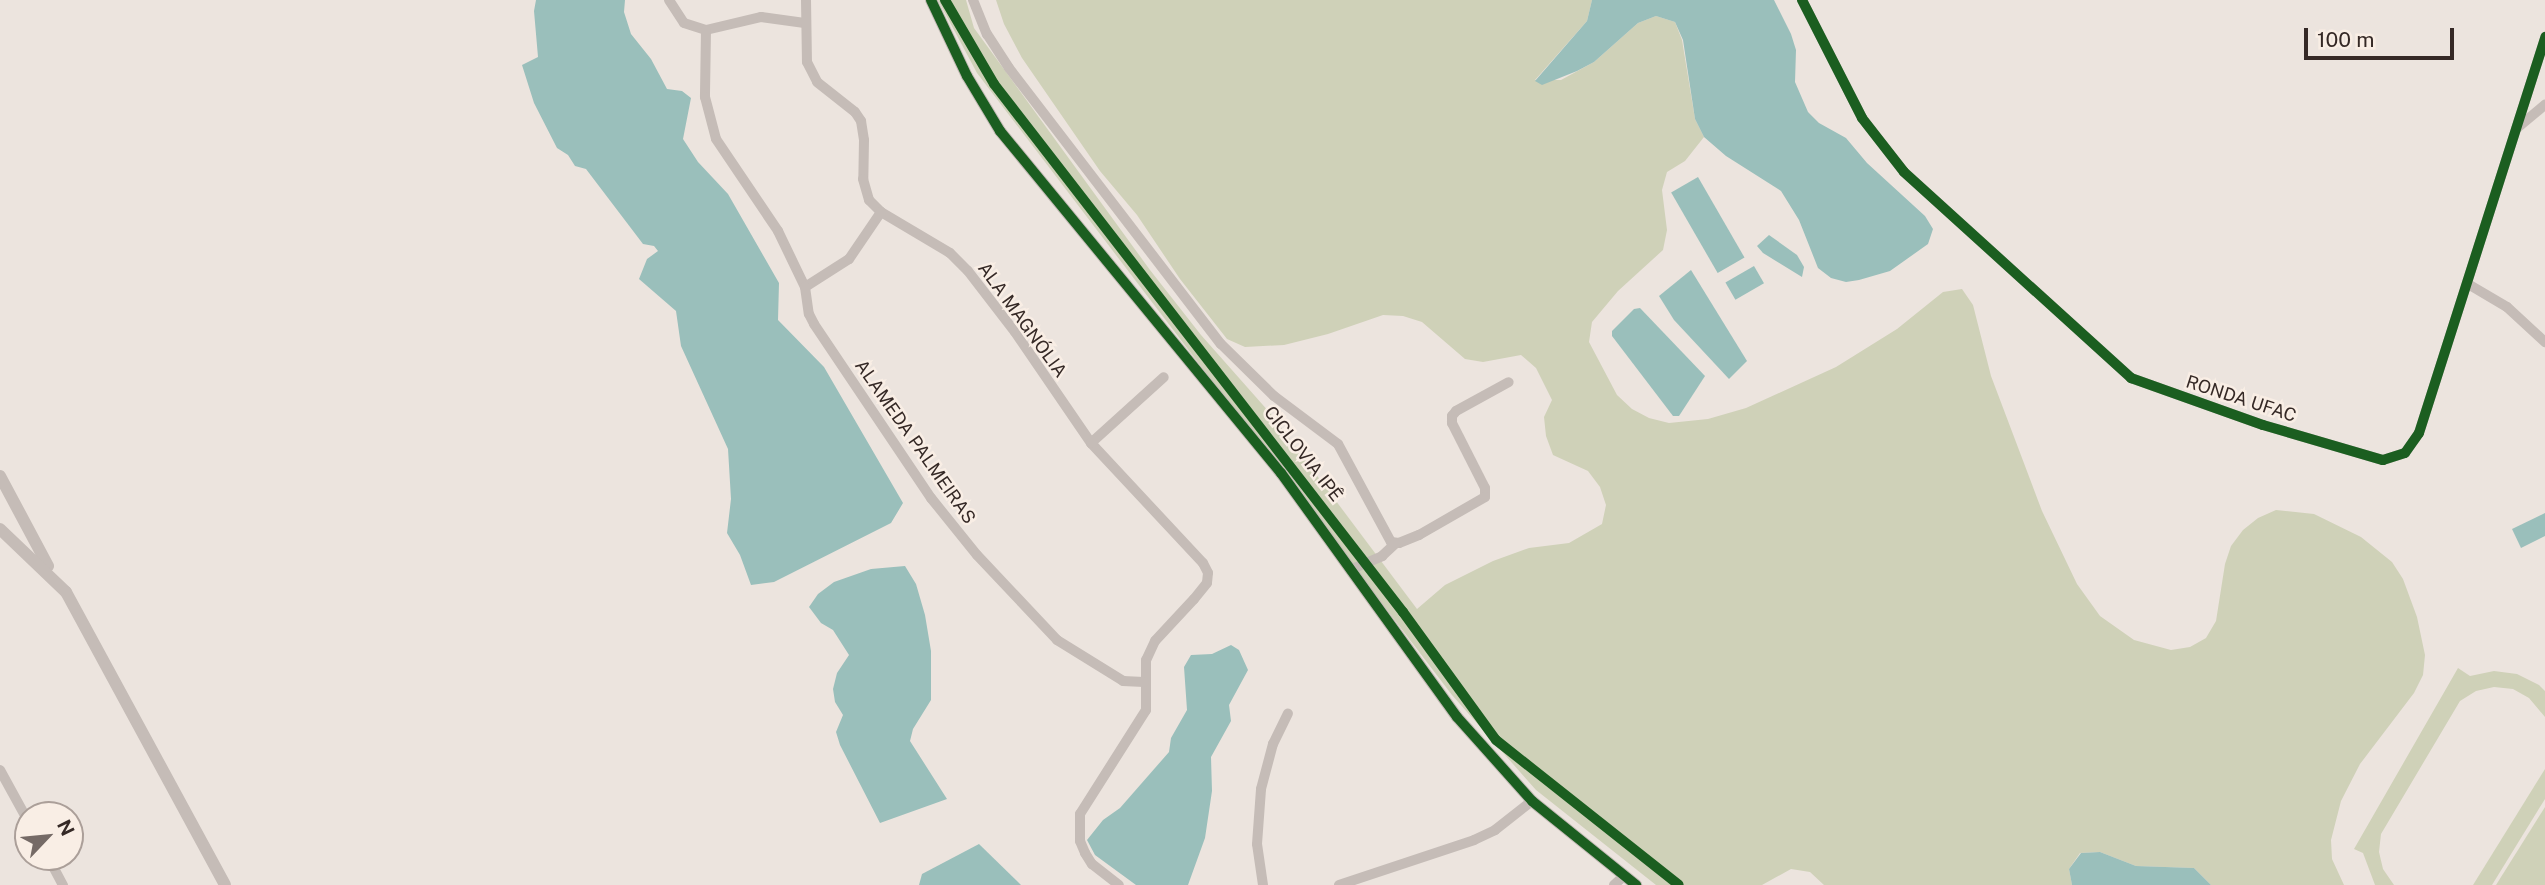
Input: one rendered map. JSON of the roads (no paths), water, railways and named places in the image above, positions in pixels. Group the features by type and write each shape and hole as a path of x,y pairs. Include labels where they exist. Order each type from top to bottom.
{"street":[{"path":"669,0 684,23 706,30 761,17 805,23"},
{"name":"ALA MAGNÓLIA","path":"806,0 805,23 810,71 817,82 855,112 861,121 864,140 863,179 869,200 881,212 950,253 982,287 1090,443 1195,554 1208,573 1206,583 1155,641 1146,660 1144,682"},
{"path":"931,0 967,76 1000,131 1238,420 1352,569 1457,717 1532,801 1636,885"},
{"path":"973,0 987,34 1009,68 1221,344 1274,396 1338,444 1395,544"},
{"name":"RONDA UFAC","path":"1802,0 1863,118 1903,172 2130,378 2153,388 2371,459 2395,457 2405,453 2419,433 2545,37"},
{"name":"ALAMEDA PALMEIRAS","path":"706,30 705,97 716,139 778,231 805,287 809,314 814,324 931,498 977,555 1057,640 1123,681 1144,682"},
{"path":"2515,130 2545,105"},
{"path":"805,287 849,259 881,212"},
{"path":"2468,285 2507,307 2545,342"},
{"path":"1090,443 1164,377"},
{"path":"1352,569 1382,556 1395,544 1419,535 1485,497 1485,488 1452,423 1452,416 1455,411 1509,382"},
{"path":"0,476 53,576 83,619 225,885"},
{"path":"0,528 53,576"},
{"path":"1119,885 1092,864 1080,841 1078,827 1080,814 1146,710 1144,682"},
{"path":"1263,885 1257,844 1261,789 1273,744 1287,713"},
{"path":"0,770 17,801"},
{"path":"1339,885 1474,840 1494,830 1532,801"},
{"path":"1614,885 1624,876"}],"water":[{"path":"536,0 625,0 624,12 631,34 651,59 667,89 682,91 691,98 683,139 698,162 728,194 779,283 778,320 824,367 903,503 891,523 774,582 751,585 740,555 727,533 731,499 728,449 681,346 676,311 639,279 647,259 658,251 654,246 643,244 586,169 575,166 568,155 557,148 534,103 522,65 538,57 534,11"},
{"path":"1592,0 1774,0 1796,50 1795,82 1808,112 1819,123 1846,138 1867,163 1925,216 1933,229 1928,244 1890,271 1859,280 1846,282 1831,278 1818,268 1799,220 1781,191 1726,156 1704,137 1695,119 1683,40 1675,22 1656,16 1638,23 1594,62 1542,85 1535,81 1587,21"},
{"path":"1698,177 1744,258 1718,273 1671,192"},
{"path":"1769,235 1797,255 1804,267 1802,277 1763,253 1757,246"},
{"path":"1754,266 1764,283 1735,300 1725,282"},
{"path":"1691,270 1747,361 1729,379 1674,320 1659,296"},
{"path":"1640,308 1705,376 1679,416 1673,416 1612,336 1612,331 1634,309"},
{"path":"2545,513 2545,536 2521,548 2512,529"},
{"path":"905,566 916,584 931,651 931,700 913,729 910,741 947,799 880,823 836,732 843,715 835,702 833,689 837,673 849,655 833,630 821,623 809,607 818,594 834,582 871,569"},
{"path":"1231,645 1239,650 1248,670 1229,705 1231,721 1211,757 1212,791 1205,838 1188,885 1136,885 1095,855 1087,840 1103,820 1120,808 1169,752 1171,738 1187,710 1184,667 1191,655 1212,654"},
{"path":"979,844 1021,885 919,885 922,874"},
{"path":"2100,852 2136,866 2194,868 2211,885 2072,885 2069,869 2081,853"}]}
